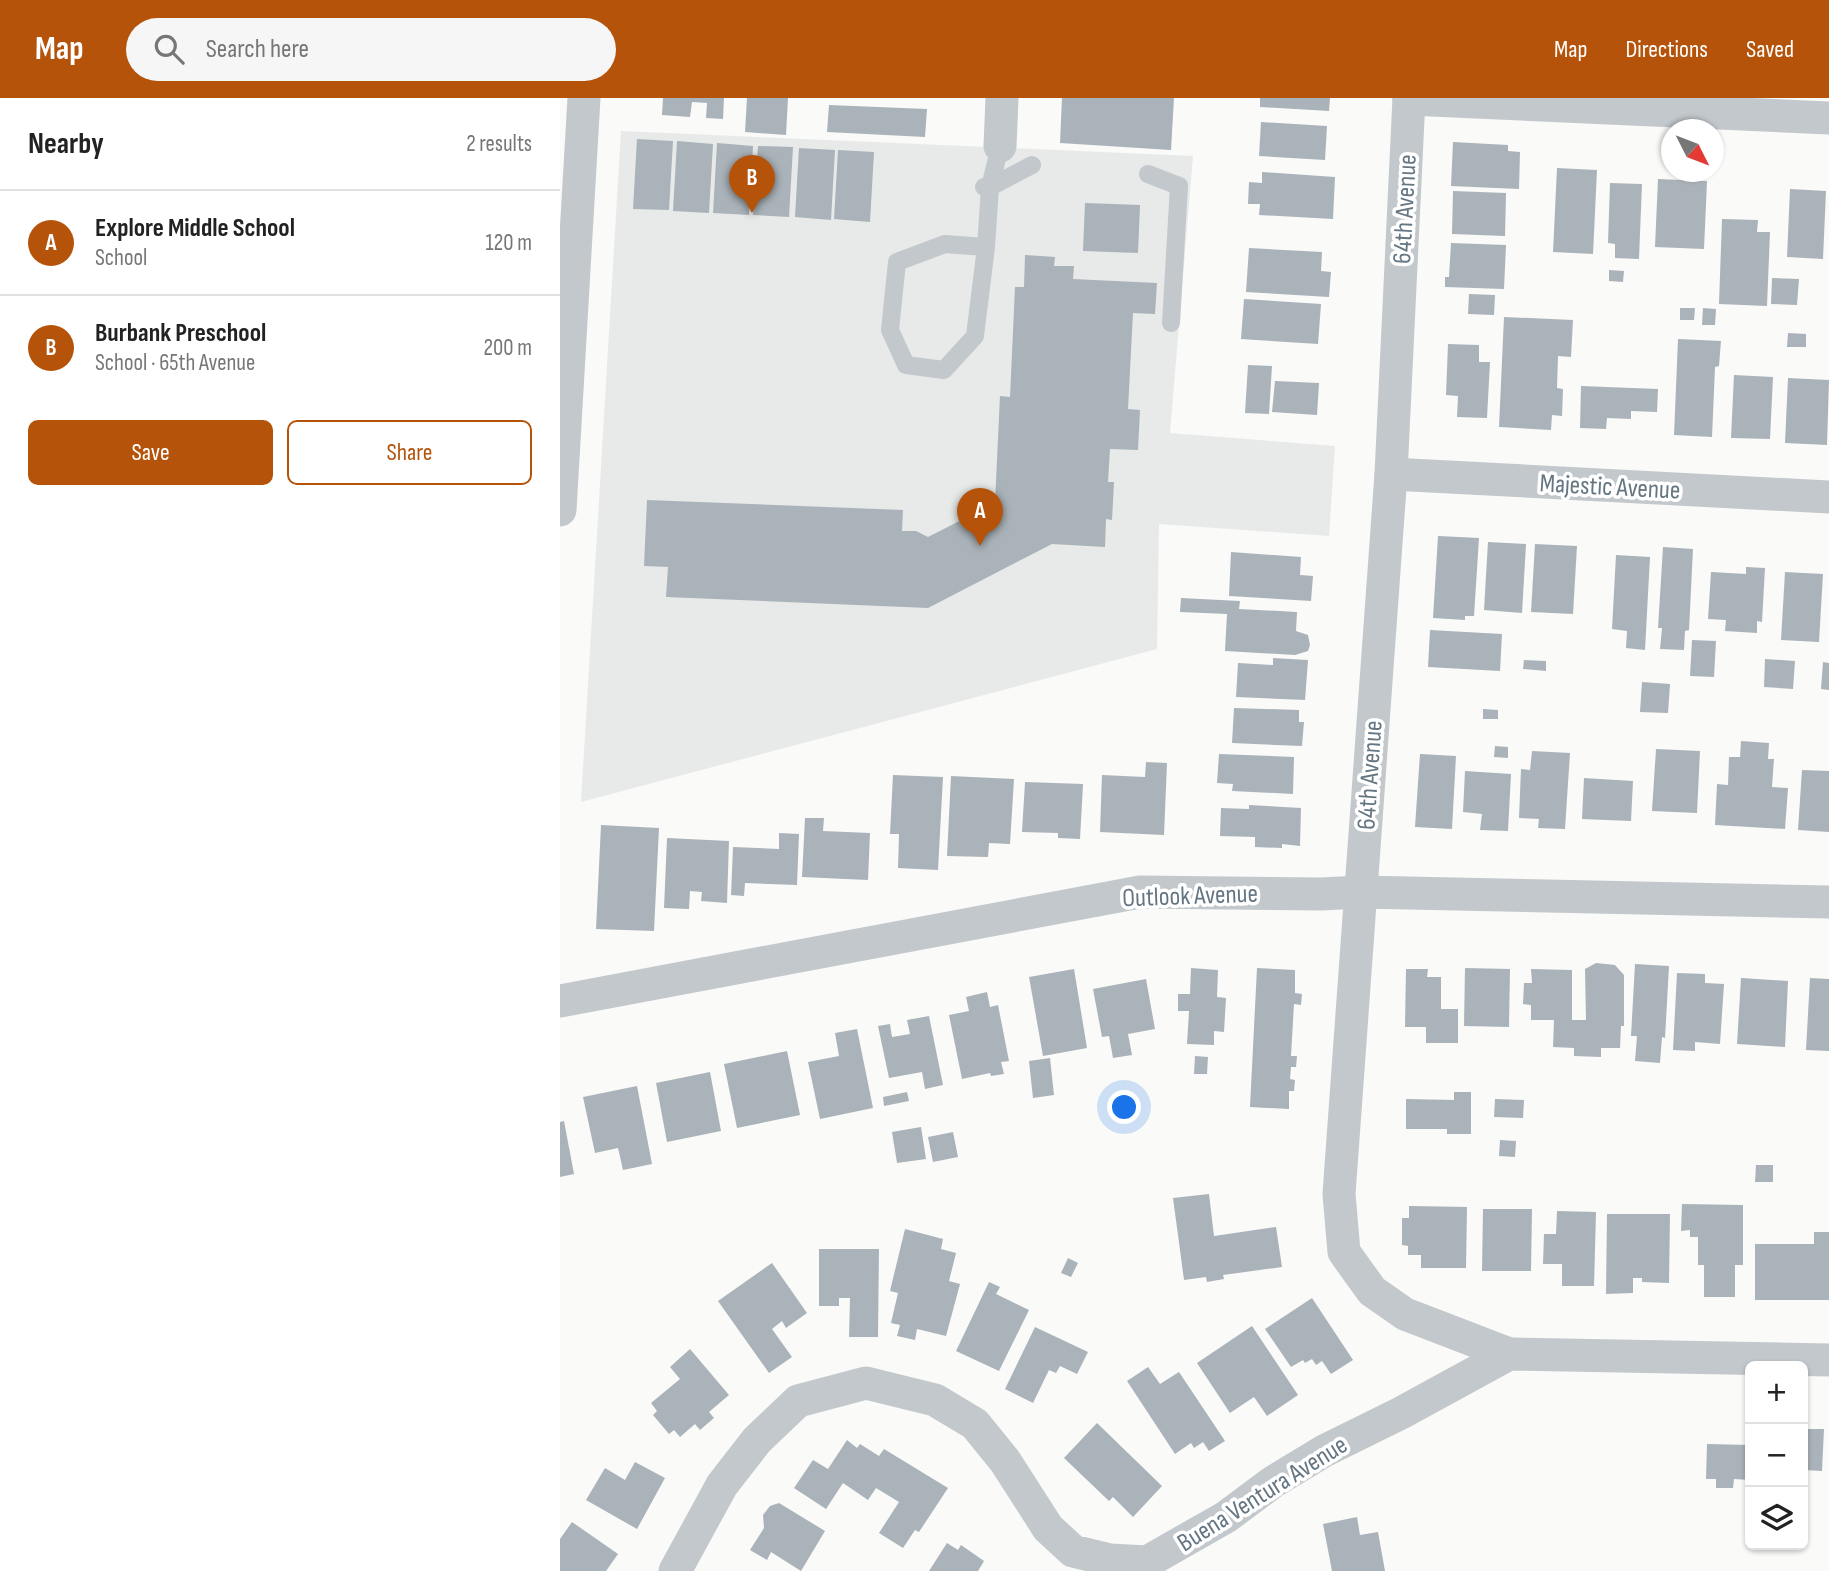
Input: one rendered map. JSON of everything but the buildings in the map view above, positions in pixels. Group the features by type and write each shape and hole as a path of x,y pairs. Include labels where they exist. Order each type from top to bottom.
{"street":[{"path":"560,510 584,98"},
{"path":"1000,146 1002,98"},
{"path":"1409,98 1829,118"},
{"name":"64th Avenue","path":"1409,98 1391,474 1339,1194 1344,1252 1372,1291 1405,1314 1509,1354"},
{"name":"Majestic Avenue","path":"1391,474 1829,497"},
{"name":"Outlook Avenue","path":"560,1001 1140,892 1361,892 1829,902"},
{"name":"Buena Ventura Avenue","path":"674,1571 722,1485 757,1440 798,1401 866,1383 935,1400 975,1424 1005,1461 1048,1528 1073,1550 1110,1560 1147,1562 1226,1517 1273,1482 1324,1451 1401,1413 1509,1354 1829,1360"}],"lane":[{"path":"986,247 945,244 897,262 890,330 906,365 944,370 975,336 986,247 986,187 1000,146"},
{"path":"986,187 1032,165"},
{"path":"1148,174 1179,186 1171,323"}],"shaded area":[{"path":"621,131 1193,156 1170,433 1335,446 1329,536 1159,524 1157,649 581,802"}],"place":[{"name":"Burbank Preschool","path":"752,213"},
{"name":"Explore Middle School","path":"980,546"}]}
